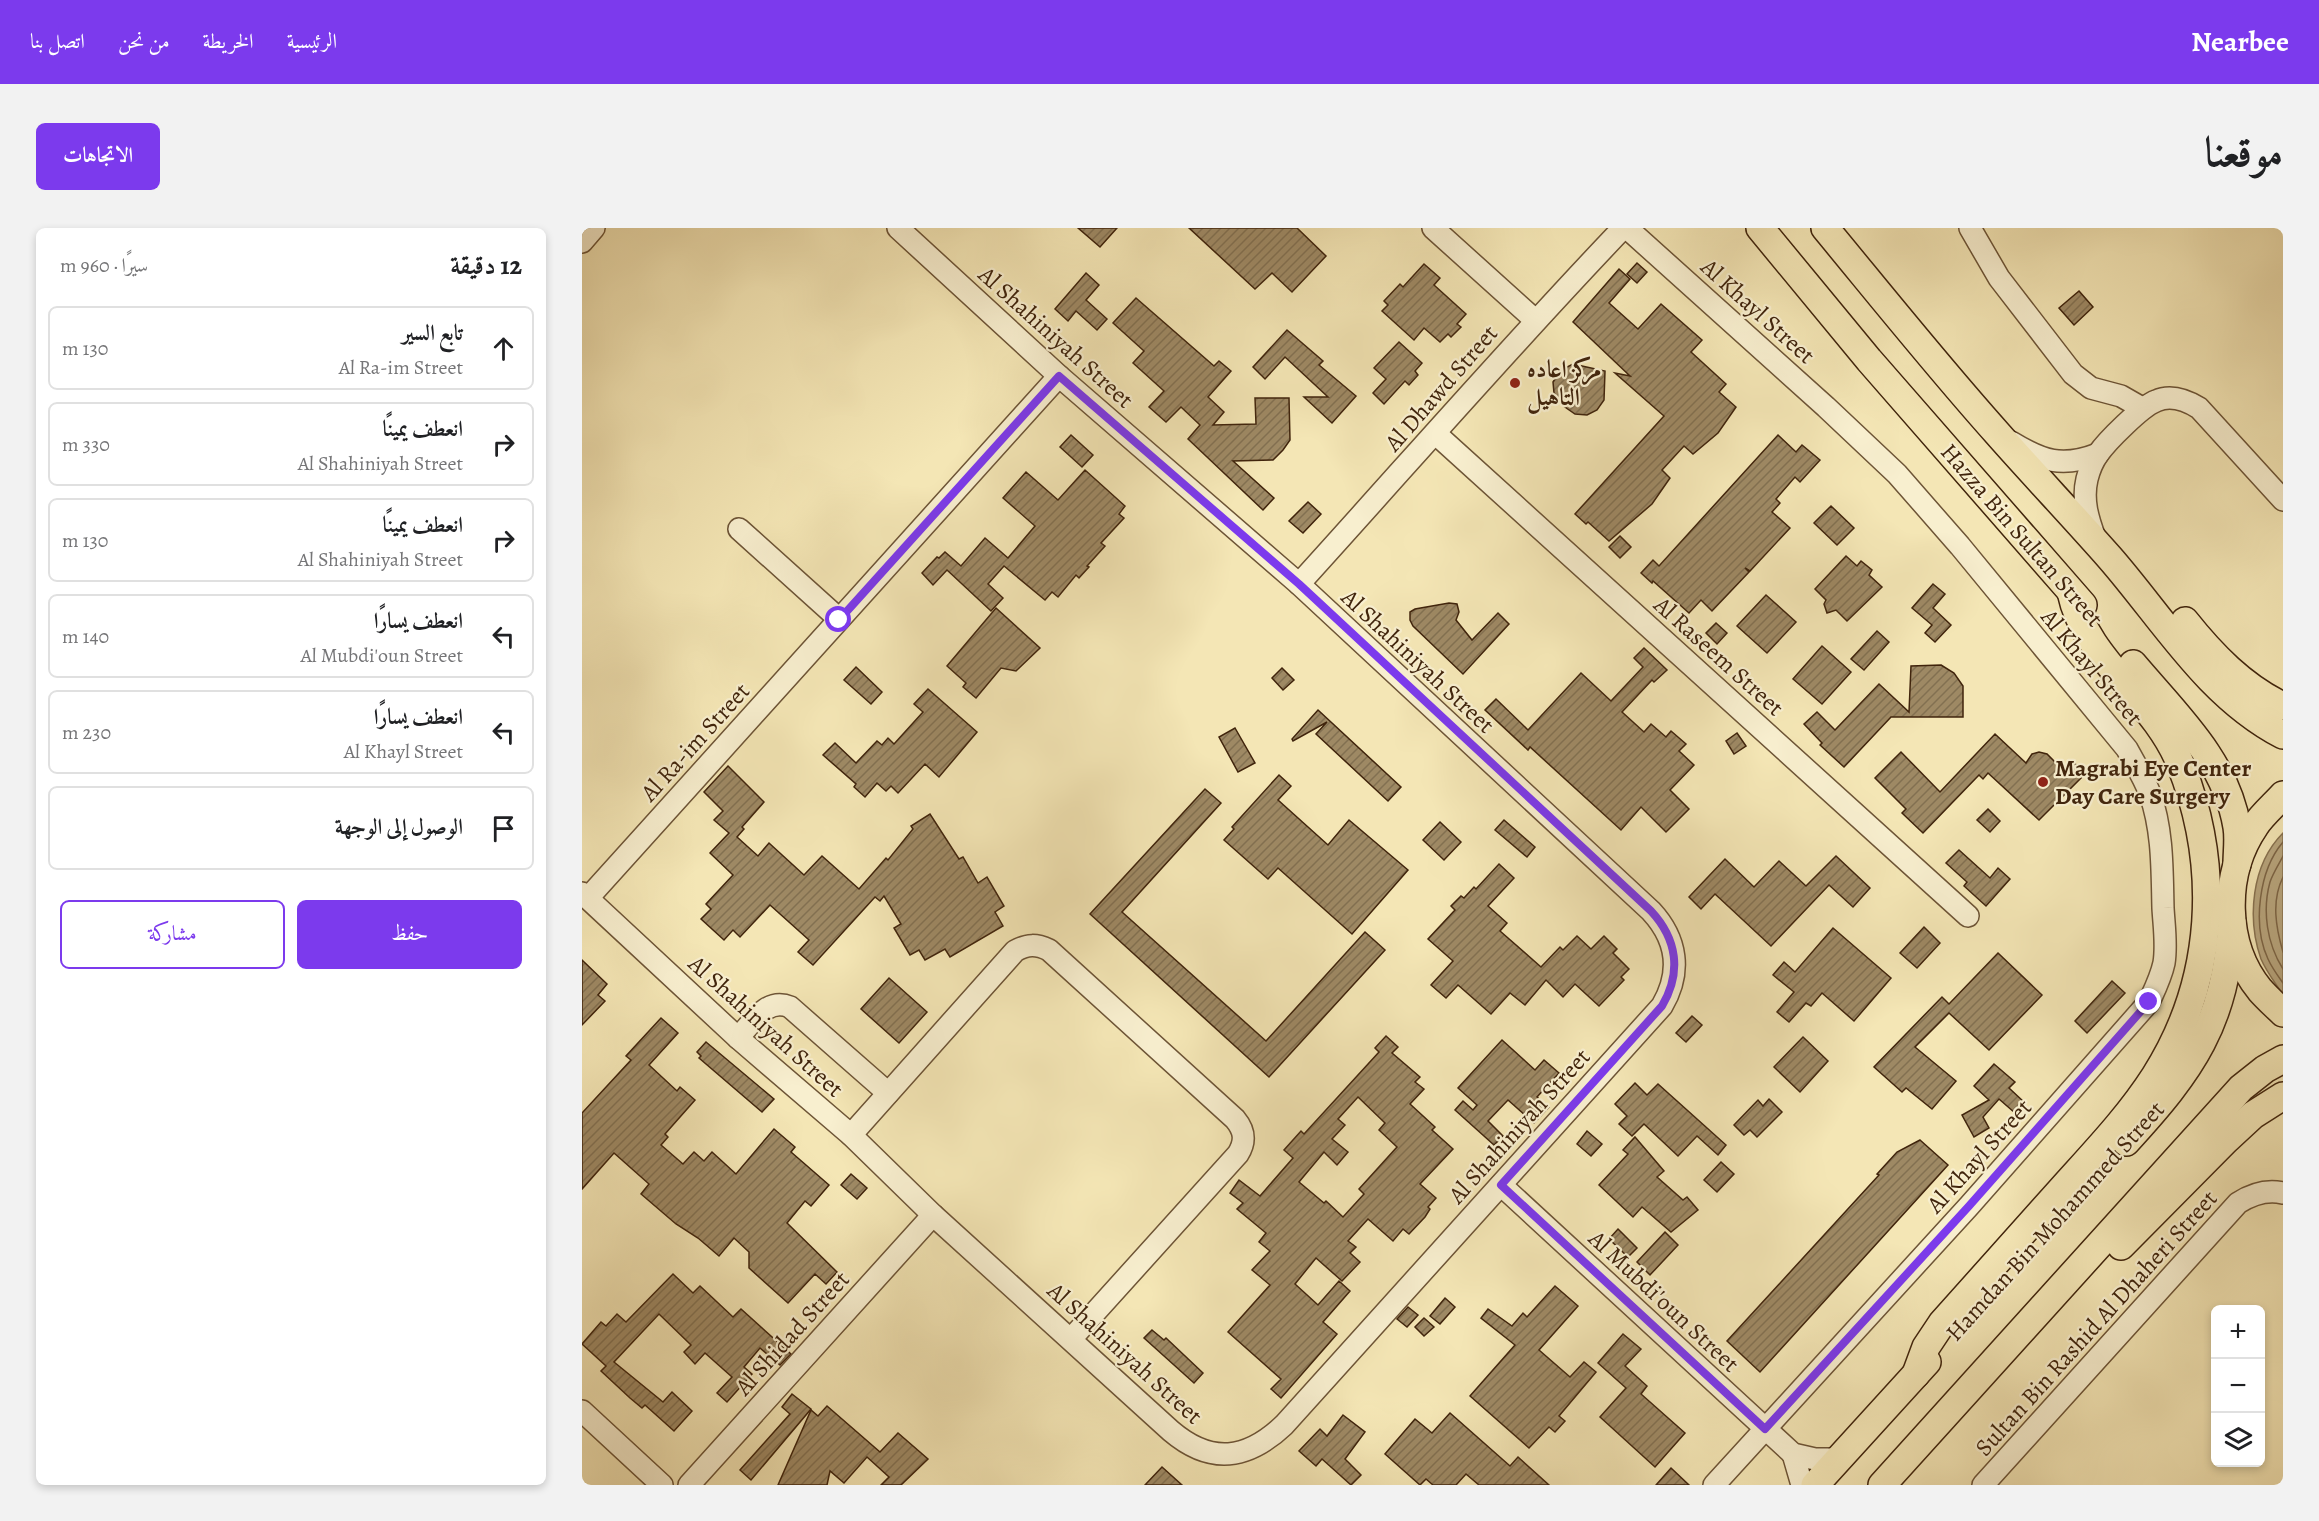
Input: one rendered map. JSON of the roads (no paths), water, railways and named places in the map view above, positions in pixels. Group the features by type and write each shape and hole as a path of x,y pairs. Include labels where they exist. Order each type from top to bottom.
{"main road":[{"name":"Hazza Bin Sultan Street","path":"1760,228 1869,360 2175,711 2215,765 2229,796 2238,828 2237,864"},
{"name":"Hazza Bin Sultan Street","path":"1825,228 1996,432 2103,551 2212,682 2237,706 2283,735"},
{"path":"2103,551 2131,567 2154,586 2223,664 2247,684 2283,706"},
{"path":"1916,1374 1926,1347 1942,1323 2136,1104 2156,1075 2173,1044 2197,979 2207,903 2206,866 2201,829 2192,792 2178,757 2162,729 2086,632 2072,592"},
{"path":"2283,795 2255,826 2237,864 2232,893 2232,922 2241,958 2259,989 2283,1013"},
{"name":"Hamdan Bin Mohammed Street","path":"1815,1485 2163,1102 2183,1076 2214,1018 2230,955 2232,922"},
{"name":"Hamdan Bin Mohammed Street","path":"1882,1485 2241,1088 2265,1069 2283,1059"},
{"path":"2058,1289 2115,1252 2226,1140 2253,1115 2283,1096"}],"street":[{"path":"582,242 594,228"},
{"name":"Al Shahiniyah Street","path":"585,896 738,1038 851,1135 933,1215 1185,1443 1219,1454 1237,1453 1254,1448 1284,1425 1662,1006 1669,994 1674,975 1675,956 1663,926 1651,911 1299,584 1059,376 898,228"},
{"path":"1433,228 1535,320"},
{"name":"Al Dhawd Street","path":"1299,584 1436,434 1535,320 1623,228"},
{"name":"Al Khayl Street","path":"1627,228 1850,429 1897,474 1952,537 2127,749 2150,794 2157,818 2160,843 2164,963 2159,983 2149,1002 1969,1206 1714,1485"},
{"path":"1970,228 1999,278 2073,374 2091,388 2121,396 2142,408"},
{"name":"Al Ra-im Street","path":"585,896 1059,376"},
{"path":"2103,551 2088,519 2085,492 2087,478 2098,454 2142,408 2156,400 2171,398 2186,400 2199,408 2283,500"},
{"path":"1996,432 2028,452 2055,462 2077,461 2098,454"},
{"name":"Al Raseem Street","path":"1436,434 1968,916"},
{"path":"739,529 839,620"},
{"path":"851,1135 1015,951 1026,945 1038,945 1049,950 1241,1126 1244,1136 1243,1146 1238,1154 1071,1339"},
{"path":"738,1038 764,1010 772,1005 782,1004 790,1007 888,1093"},
{"name":"Al Mubdi'oun Street","path":"1501,1185 1793,1454"},
{"name":"Sultan Bin Rashid Al Dhaheri Street","path":"1983,1485 2238,1203 2249,1196 2266,1191 2283,1192"},
{"name":"Al Shidad Street","path":"689,1485 933,1215"},
{"path":"582,1411 662,1485"},
{"path":"1802,1485 1793,1454 1815,1459 1839,1459"}],"water":[{"path":"2283,833 2283,995 2261,959 2253,910 2258,876 2272,846"}],"place":[{"name":"مركز اعاده التاهيل","path":"1515,383"},
{"name":"Magrabi Eye Center Day Care Surgery","path":"2043,782"}]}
